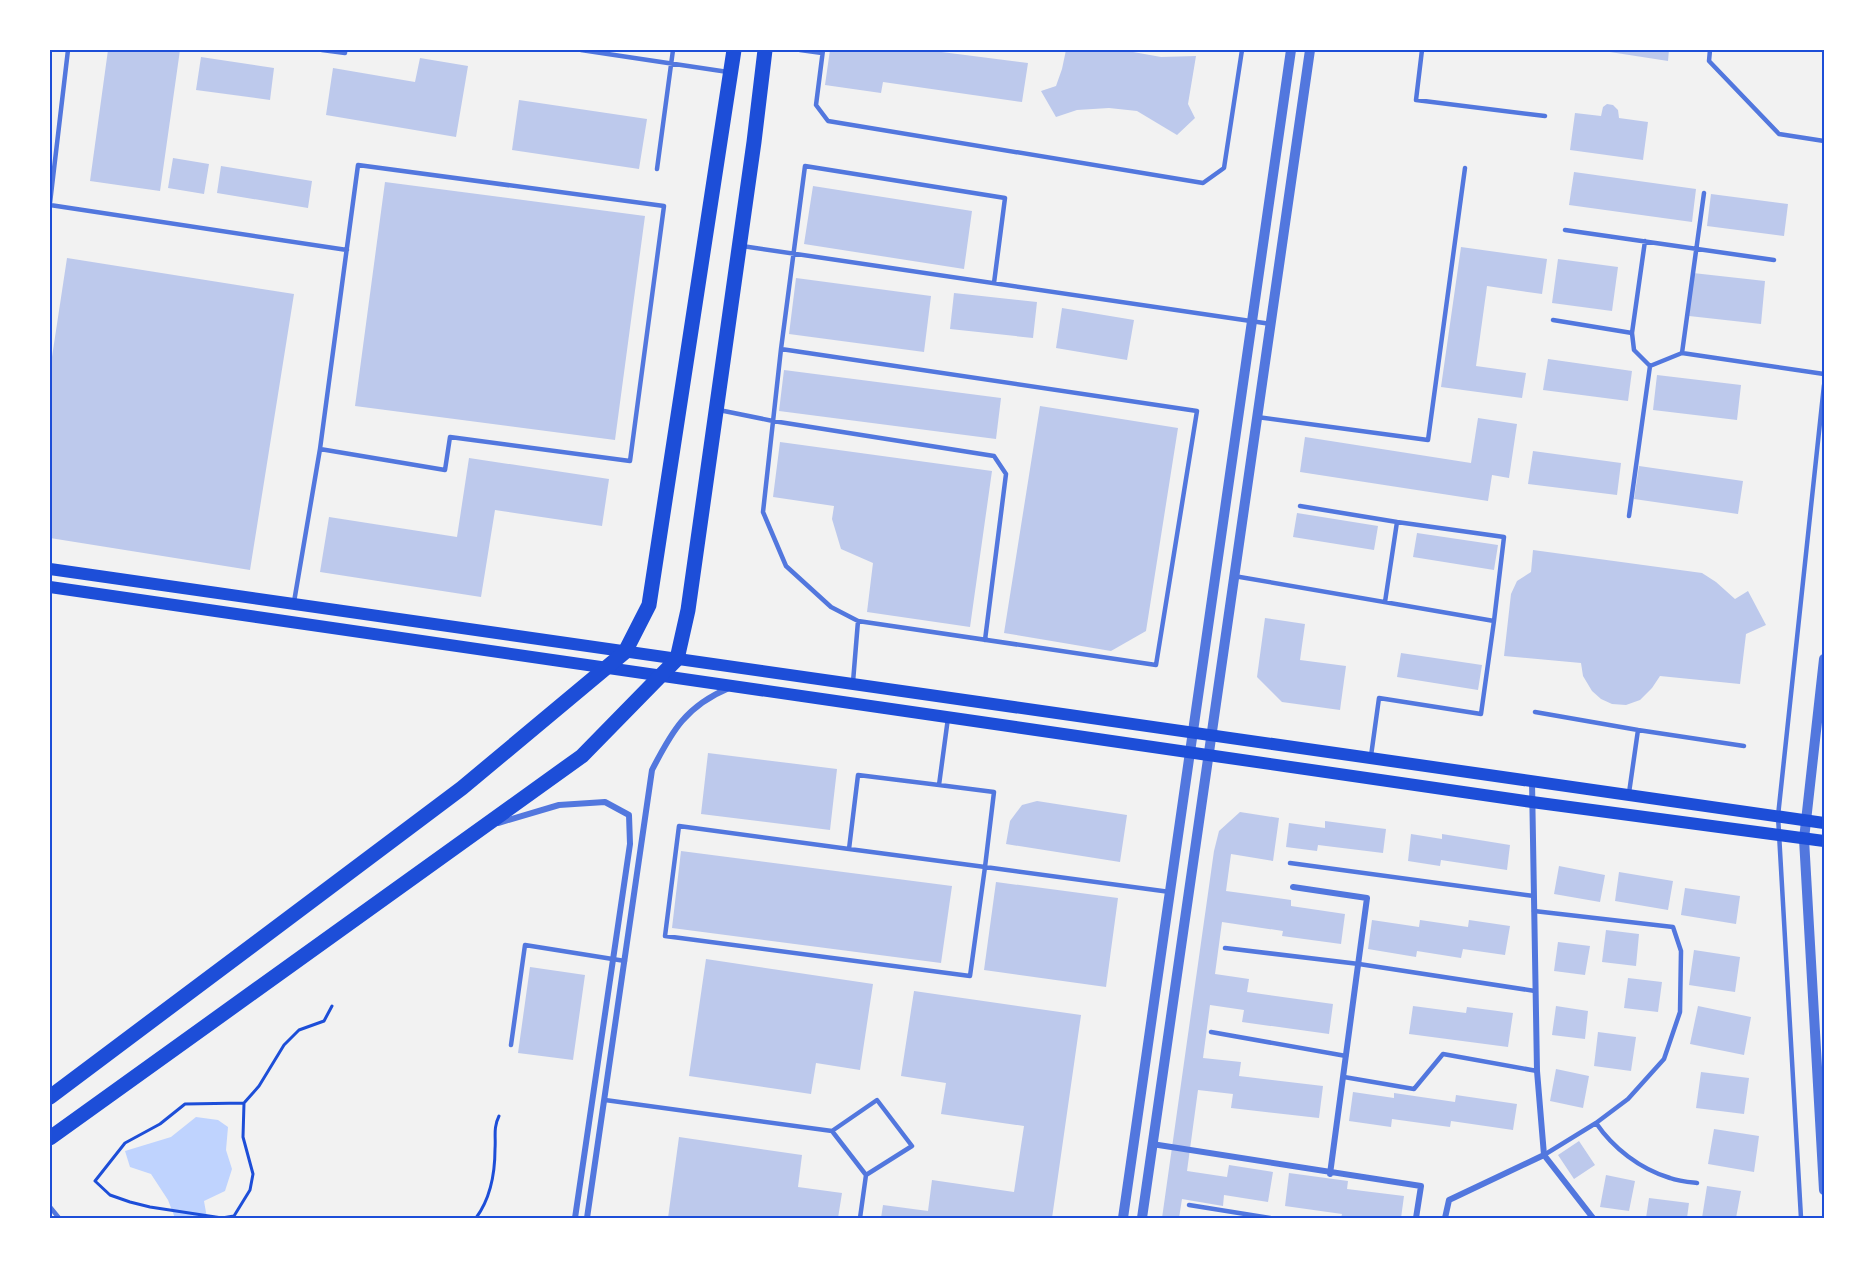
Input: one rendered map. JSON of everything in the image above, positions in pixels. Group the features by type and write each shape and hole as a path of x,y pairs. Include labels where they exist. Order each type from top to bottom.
{"main road":[{"path":"50,1097 462,788 625,652 649,605 734,50"},
{"path":"50,1138 582,756 677,659 688,610 740,246 765,50"},
{"path":"50,569 1824,823"},
{"path":"50,587 1824,842"}],"street":[{"path":"1123,1218 1291,50"},
{"path":"1142,1218 1310,50"},
{"path":"1824,659 1804,839 1824,1190"},
{"path":"587,1218 652,770 670,735 694,708 709,696 734,686"},
{"path":"1532,781 1537,1071 1544,1155 1593,1218"},
{"path":"483,827 559,805 605,802 629,815 630,844 575,1218"},
{"path":"1293,887 1367,898 1330,1174"},
{"path":"1152,1144 1330,1174 1421,1186 1416,1218"},
{"path":"1445,1218 1449,1200 1544,1155"}],"lane":[{"path":"68,50 50,204 346,250"},
{"path":"322,50 345,53 345,50"},
{"path":"581,50 731,72"},
{"path":"657,170 673,50"},
{"path":"800,50 822,51 816,105 828,121 1203,183 1224,168 1242,50"},
{"path":"1422,50 1416,100 1545,116"},
{"path":"1710,50 1709,61 1779,134 1824,141"},
{"path":"293,604 320,449 358,165 664,206 630,461 450,438 445,470 320,449"},
{"path":"781,349 1197,411 1156,664 858,621 831,607 786,566 763,512 781,349 805,166 1005,198 994,284"},
{"path":"1257,417 1428,440 1465,168"},
{"path":"1682,353 1704,193"},
{"path":"1565,230 1774,260"},
{"path":"1645,241 1632,333 1634,350 1650,366"},
{"path":"740,246 1271,324"},
{"path":"1553,320 1632,333"},
{"path":"1650,366 1682,353 1824,375"},
{"path":"1629,516 1650,366"},
{"path":"1801,1218 1777,836 1824,384"},
{"path":"716,409 773,421 994,456 1006,474 985,640"},
{"path":"1300,506 1504,537 1481,714 1379,698 1371,758"},
{"path":"1385,602 1397,522"},
{"path":"1234,576 1494,621"},
{"path":"853,684 858,621"},
{"path":"1535,712 1744,746"},
{"path":"939,785 948,717"},
{"path":"1629,795 1638,730"},
{"path":"849,849 858,775 994,792 985,867 970,976 665,936 679,826 849,849 985,867 1170,892"},
{"path":"1290,863 1534,896"},
{"path":"1534,911 1673,927 1681,951 1680,1012 1664,1059 1628,1099 1596,1123 1544,1155"},
{"path":"511,1045 525,945 625,961"},
{"path":"1225,948 1359,964 1535,991"},
{"path":"1211,1032 1346,1056"},
{"path":"1344,1077 1414,1089 1443,1054 1537,1071"},
{"path":"605,1100 832,1131 877,1100 912,1146 866,1175"},
{"path":"1596,1123 1607,1140 1634,1162 1669,1178 1697,1183"},
{"path":"832,1131 866,1175 860,1218"},
{"path":"1190,1205 1270,1218"},
{"path":"50,1207 59,1218"}],"path":[{"path":"244,1102 185,1104 160,1124 125,1143 95,1181 110,1195 150,1208 222,1218 236,1217 250,1190 253,1174 243,1137 244,1102 259,1086 284,1045 299,1030 324,1021 332,1006"},
{"path":"476,1218 486,1205 490,1189 495,1150 494,1125 499,1116"}],"water":[{"path":"196,1117 218,1120 228,1127 226,1150 232,1169 225,1191 204,1201 207,1218 175,1218 168,1200 151,1174 130,1167 125,1151 171,1137"}],"building":[{"path":"108,50 180,50 160,191 90,181"},
{"path":"830,50 926,50 1028,63 1022,102 883,82 881,93 825,85"},
{"path":"1066,50 1122,50 1161,57 1196,56 1188,104 1195,118 1177,135 1137,111 1109,108 1077,110 1056,117 1041,91 1056,86"},
{"path":"1597,50 1669,50 1668,61"},
{"path":"201,57 274,68 270,100 196,90"},
{"path":"420,58 468,66 456,137 326,115 333,68 415,82"},
{"path":"519,100 647,119 639,169 512,150"},
{"path":"1607,104 1613,105 1618,110 1619,118 1648,122 1643,160 1570,150 1575,113 1601,116 1603,107"},
{"path":"173,158 209,164 204,194 168,188"},
{"path":"221,166 312,181 308,208 217,193"},
{"path":"1574,172 1696,189 1692,222 1569,205"},
{"path":"385,182 645,216 615,440 355,406"},
{"path":"813,186 972,211 964,269 804,244"},
{"path":"1711,194 1788,204 1784,236 1707,226"},
{"path":"1461,247 1547,259 1542,294 1487,286 1476,366 1526,373 1522,398 1441,387"},
{"path":"67,258 294,294 250,570 50,538 50,370"},
{"path":"1558,259 1618,267 1612,311 1552,303"},
{"path":"1693,273 1765,281 1761,324 1689,316"},
{"path":"796,278 931,296 924,352 789,334"},
{"path":"954,293 1037,302 1033,338 950,329"},
{"path":"1062,308 1134,320 1127,360 1056,348"},
{"path":"1548,359 1632,371 1628,401 1543,390"},
{"path":"784,370 1001,398 996,439 779,411"},
{"path":"1657,375 1741,385 1737,420 1653,410"},
{"path":"1040,406 1178,428 1146,631 1111,651 1004,633"},
{"path":"1478,418 1517,424 1509,478 1492,475 1488,501 1300,472 1305,437 1471,463"},
{"path":"780,442 992,471 970,627 867,612 873,563 841,549 832,519 834,506 773,497"},
{"path":"1533,451 1621,463 1617,495 1528,484"},
{"path":"469,458 609,479 602,526 495,510 481,597 320,572 329,517 457,537"},
{"path":"1639,466 1743,481 1738,514 1634,499"},
{"path":"1297,513 1378,526 1374,550 1293,537"},
{"path":"1417,533 1498,545 1494,570 1413,557"},
{"path":"1533,550 1702,573 1735,599 1748,591 1766,625 1746,634 1740,684 1660,676 1640,700 1626,705 1612,704 1601,699 1592,691 1583,676 1581,663 1504,656 1511,594 1517,581 1531,572"},
{"path":"1265,618 1305,624 1300,660 1346,666 1340,710 1282,702 1257,677"},
{"path":"1401,653 1482,665 1478,690 1397,677"},
{"path":"708,753 837,769 830,830 701,814"},
{"path":"1037,801 1127,815 1120,862 1006,844 1010,821 1022,805"},
{"path":"1240,812 1279,818 1273,861 1231,854 1226,891 1291,900 1291,906 1345,914 1341,944 1282,936 1283,931 1222,922 1215,974 1249,979 1247,992 1333,1004 1329,1034 1242,1022 1244,1010 1210,1005 1203,1058 1241,1062 1239,1076 1323,1086 1319,1118 1231,1108 1233,1094 1198,1090 1187,1171 1227,1177 1229,1165 1273,1172 1268,1202 1224,1195 1223,1206 1182,1199 1179,1218 1162,1218 1214,851 1219,831"},
{"path":"1325,821 1386,829 1383,853 1318,845 1317,851 1286,847 1289,823 1325,828"},
{"path":"1411,834 1442,839 1442,834 1510,845 1507,870 1441,860 1440,866 1408,861"},
{"path":"681,851 952,886 941,963 672,928"},
{"path":"1559,866 1605,875 1600,902 1554,894"},
{"path":"1619,872 1673,881 1668,910 1615,901"},
{"path":"996,882 1118,898 1106,987 984,970"},
{"path":"1685,888 1740,896 1736,924 1681,915"},
{"path":"1372,920 1419,927 1420,920 1468,927 1469,920 1510,926 1505,955 1463,949 1461,958 1417,951 1416,957 1368,949"},
{"path":"1606,930 1639,934 1636,966 1602,962"},
{"path":"1558,942 1590,946 1585,975 1554,971"},
{"path":"1694,950 1740,957 1735,992 1689,985"},
{"path":"706,959 873,984 860,1070 816,1063 811,1094 689,1076"},
{"path":"530,967 585,975 573,1060 518,1053"},
{"path":"1628,978 1662,982 1658,1012 1624,1008"},
{"path":"914,991 1081,1015 1052,1218 881,1218 883,1205 928,1211 932,1180 1014,1192 1024,1126 941,1114 946,1083 901,1076"},
{"path":"1413,1006 1466,1013 1467,1007 1513,1013 1508,1047 1409,1034"},
{"path":"1556,1006 1588,1011 1585,1039 1552,1035"},
{"path":"1698,1006 1751,1017 1744,1055 1690,1044"},
{"path":"1598,1032 1636,1037 1631,1071 1594,1066"},
{"path":"1556,1069 1589,1076 1583,1108 1550,1101"},
{"path":"1701,1072 1749,1078 1744,1114 1696,1108"},
{"path":"1353,1092 1394,1098 1394,1093 1455,1102 1456,1095 1517,1104 1513,1130 1451,1121 1450,1127 1392,1119 1391,1127 1349,1121"},
{"path":"1714,1129 1759,1136 1754,1172 1708,1164"},
{"path":"679,1137 802,1155 798,1187 842,1193 838,1218 668,1218"},
{"path":"1579,1141 1595,1165 1574,1179 1558,1155"},
{"path":"1289,1173 1348,1181 1347,1189 1404,1196 1401,1218 1341,1218 1342,1214 1285,1206"},
{"path":"1606,1175 1635,1181 1629,1211 1600,1207"},
{"path":"1707,1186 1741,1191 1736,1218 1702,1218"},
{"path":"1649,1198 1689,1203 1687,1218 1646,1218"}]}
